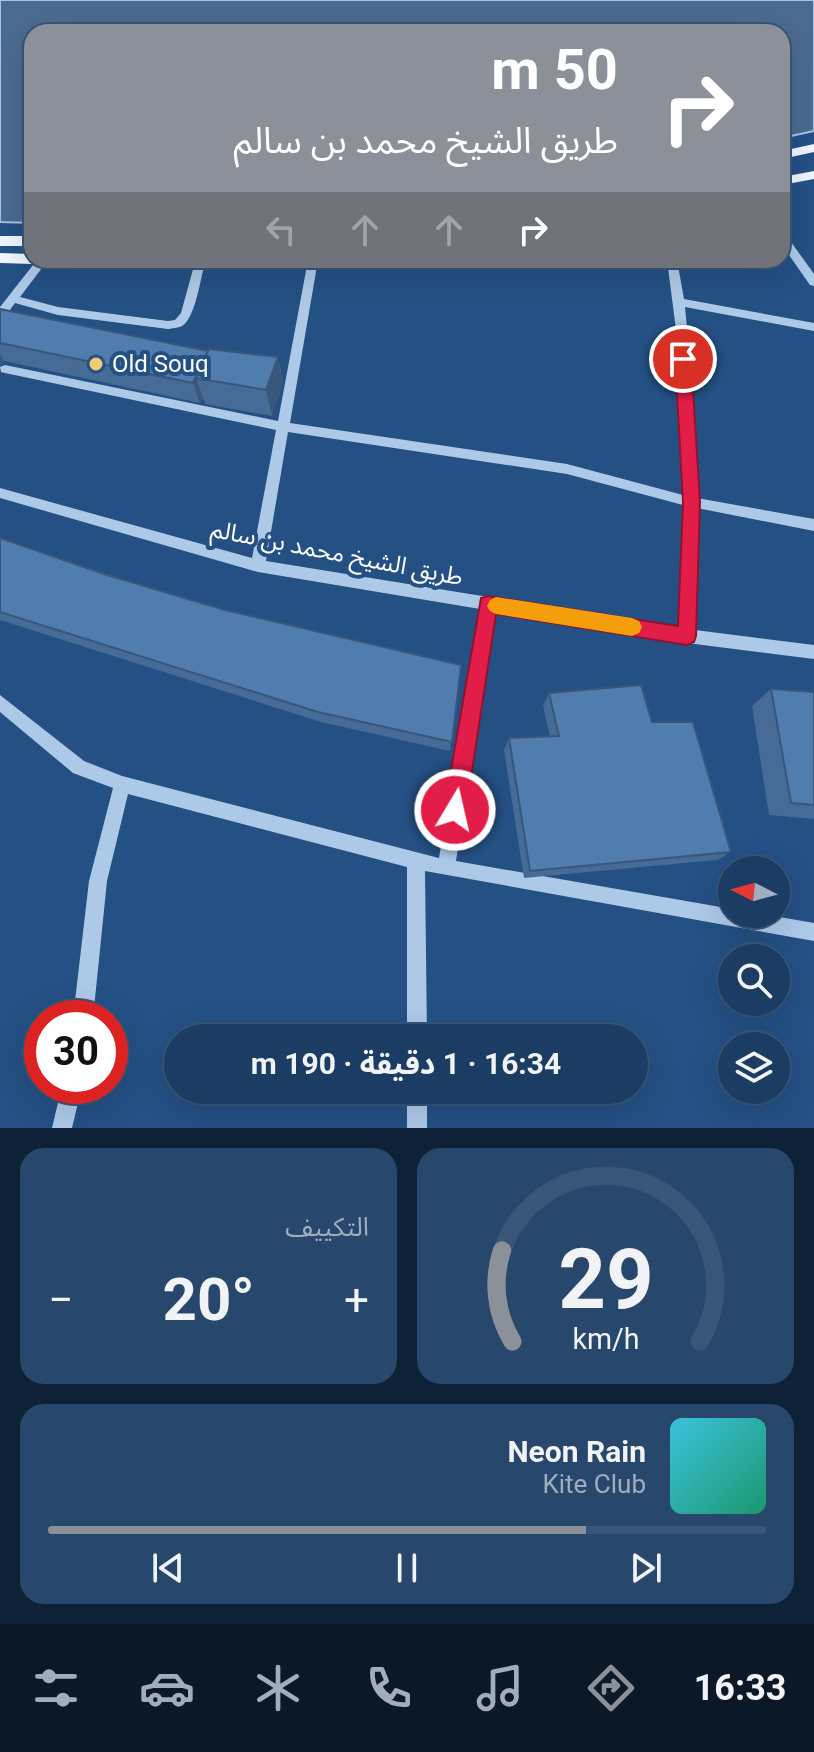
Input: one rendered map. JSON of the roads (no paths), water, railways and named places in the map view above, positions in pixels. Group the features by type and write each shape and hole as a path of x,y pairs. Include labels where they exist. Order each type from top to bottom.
{"main road":[{"path":"790,153 814,148"},
{"path":"790,180 814,175"},
{"path":"0,241 24,241"},
{"path":"0,258 24,259"}],"street":[{"path":"790,248 814,282"},
{"path":"0,315 37,268"},
{"path":"13,299 58,311 168,325 179,323 186,314 198,268"},
{"path":"258,566 312,268"},
{"path":"674,268 680,302 691,502 687,636"},
{"path":"680,302 814,327"},
{"path":"5,369 285,427 567,469 691,502 814,525"},
{"name":"طريق الشيخ محمد بن سالم","path":"0,493 258,566 687,636 814,652"},
{"path":"446,868 488,604"},
{"path":"0,702 79,767 122,784 446,868 814,932"},
{"path":"85,1000 98,881 122,784"},
{"path":"416,861 417,1024"},
{"path":"62,1128 68,1104"},
{"path":"417,1104 417,1128"}],"water":[{"path":"0,0 814,0 814,131 790,136 790,24 24,24 24,223 0,222"}],"place":[{"name":"Old Souq","path":"96,364"}]}
